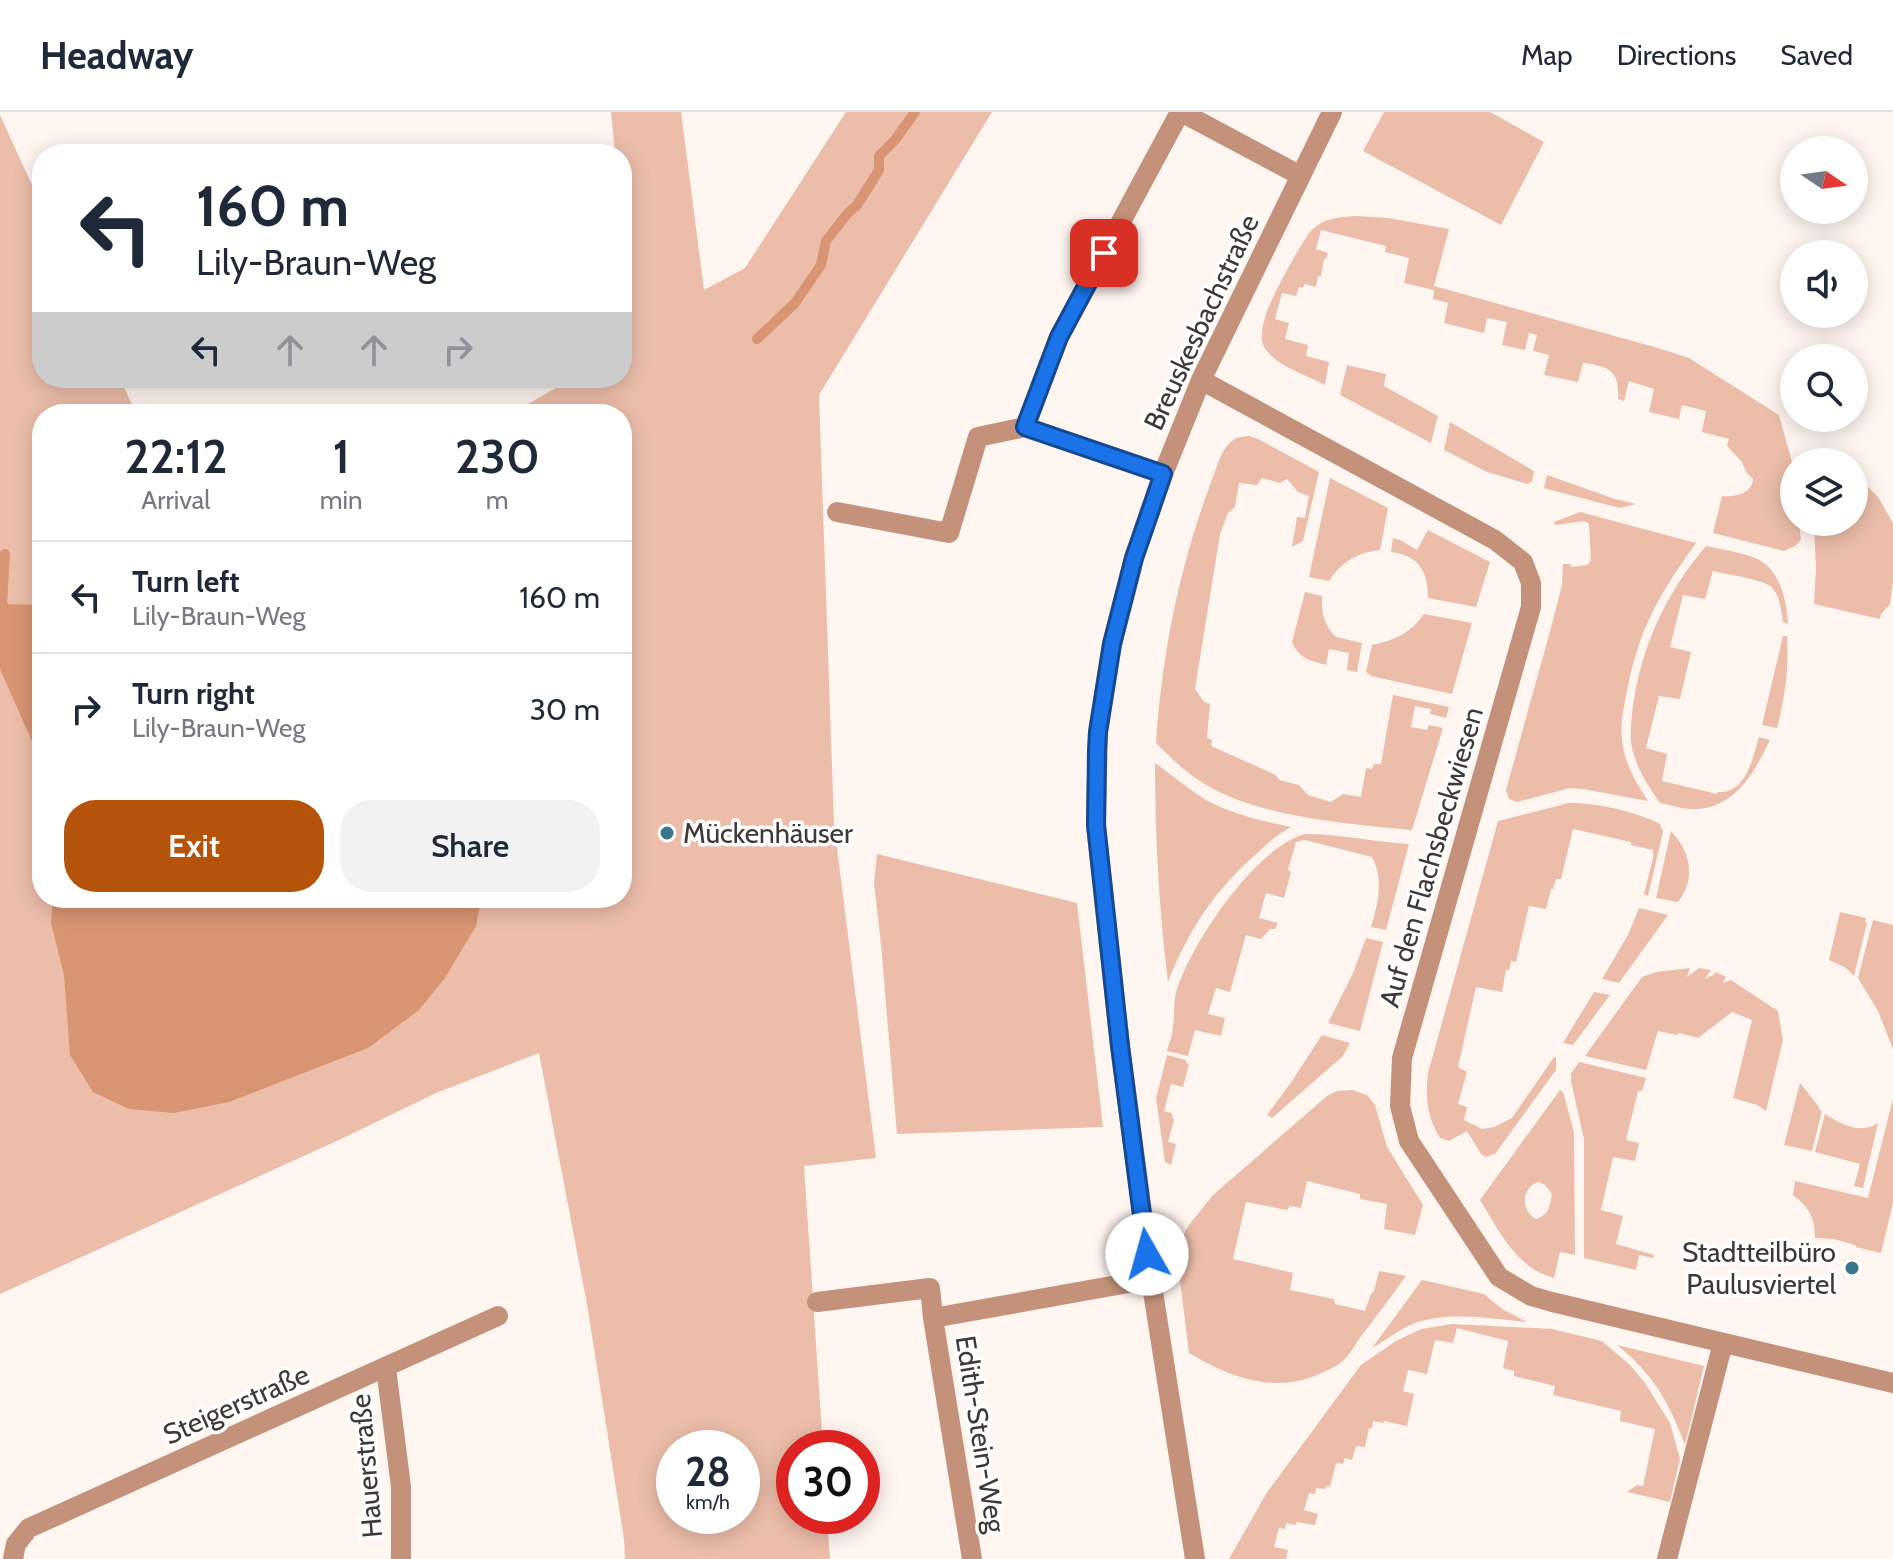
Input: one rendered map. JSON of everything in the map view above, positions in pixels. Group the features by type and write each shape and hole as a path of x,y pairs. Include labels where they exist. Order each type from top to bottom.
{"street":[{"path":"1025,427 1059,337 1180,112 1301,176"},
{"name":"Breuskesbachstraße","path":"1195,1559 1151,1279 1120,1046 1096,825 1098,732 1112,644 1134,558 1163,474 1201,380 1332,112"},
{"name":"Auf den Flachsbeckwiesen","path":"1201,380 1495,540 1523,562 1531,583 1531,607 1402,1058 1400,1106 1409,1141 1499,1277 1531,1296 1893,1383"},
{"path":"837,512 949,533 978,437 1025,427 1163,474"},
{"name":"Edith-Stein-Weg","path":"933,1318 1151,1279"},
{"name":"Edith-Stein-Weg","path":"817,1302 930,1288 972,1559"},
{"name":"Steigerstraße","path":"13,1559 16,1544 29,1528 498,1316"},
{"path":"1667,1559 1723,1343"},
{"name":"Hauerstraße","path":"386,1368 401,1487 401,1559"}],"shaded area":[{"path":"611,112 681,112 704,290 745,268 846,112 992,112 819,395 834,824 876,1158 804,1166 822,1430 776,1430 776,1534 828,1534 830,1559 625,1559 587,1304 539,1053 436,1093 0,1294 0,115 32,185 32,388 124,388 132,404 32,404 32,908 632,908 632,404 528,404 556,388 632,388 632,144 614,144"},
{"path":"1384,112 1490,112 1544,142 1501,225 1363,151"},
{"path":"1339,218 1388,218 1449,229 1434,286 1689,358 1779,415 1780,432 1784,432 1788,448 1780,448 1780,536 1801,536 1801,540 1784,551 1713,533 1722,496 1746,491 1753,479 1727,446 1729,439 1702,432 1706,411 1682,405 1679,419 1649,412 1654,389 1629,381 1624,401 1618,399 1614,376 1611,371 1599,366 1583,363 1578,382 1544,375 1549,355 1533,351 1537,335 1529,333 1525,350 1502,345 1507,322 1487,318 1484,333 1444,323 1448,303 1433,299 1434,290 1404,283 1409,258 1385,252 1386,246 1321,230 1316,249 1328,253 1316,287 1305,284 1303,288 1299,287 1296,296 1282,293 1275,319 1289,323 1285,339 1308,345 1306,356 1329,362 1325,385 1278,361 1264,346 1262,337 1266,314 1280,283 1314,228"},
{"path":"1347,365 1386,374 1384,386 1438,416 1431,443 1340,395"},
{"path":"1450,422 1534,471 1532,481 1528,484 1487,472 1444,450"},
{"path":"1249,436 1319,472 1303,541 1292,547 1297,517 1305,518 1309,496 1298,492 1287,479 1280,483 1262,478 1257,485 1239,483 1235,507 1228,513 1220,534 1195,689 1204,702 1210,704 1207,738 1212,740 1211,746 1276,775 1279,780 1299,785 1308,795 1331,802 1343,794 1361,797 1366,768 1372,769 1374,764 1381,764 1393,695 1449,707 1446,718 1430,714 1431,709 1415,706 1411,727 1427,730 1429,725 1443,728 1412,830 1304,817 1250,804 1196,779 1156,743 1168,644 1189,548 1221,455 1234,439"},
{"path":"1547,475 1636,504 1620,508 1547,489 1544,488"},
{"path":"1330,478 1388,508 1380,550 1351,559 1329,581 1309,577"},
{"path":"1868,487 1878,497 1893,523 1890,604 1880,619 1814,604 1815,536 1868,536"},
{"path":"1580,512 1696,543 1652,612 1638,648 1625,703 1623,748 1631,772 1648,801 1570,788 1517,802 1509,799 1506,790 1562,585 1563,564 1570,564 1571,567 1587,565 1591,561 1589,524 1585,521 1555,525 1554,522"},
{"path":"1428,530 1490,562 1476,607 1428,598 1426,580 1420,566 1409,557 1391,552 1393,538 1417,550"},
{"path":"1706,546 1750,556 1768,566 1782,589 1788,624 1783,622 1776,593 1759,581 1713,571 1705,599 1683,595 1670,647 1691,652 1680,699 1659,696 1646,748 1667,754 1662,781 1717,794 1728,791 1747,773 1759,737 1770,740 1751,775 1733,794 1711,807 1692,809 1660,803 1637,763 1631,730 1638,677 1651,637 1669,599"},
{"path":"1305,592 1322,596 1324,618 1336,637 1362,643 1357,672 1347,670 1349,653 1329,649 1326,665 1306,658 1295,648 1292,642"},
{"path":"32,605 32,741 0,669 0,606"},
{"path":"1424,614 1472,623 1452,694 1371,676 1366,672 1372,645 1402,635"},
{"path":"1783,636 1787,636 1787,671 1777,728 1762,725"},
{"path":"1155,763 1216,805 1291,827 1256,854 1215,897 1184,946 1168,982 1158,872"},
{"path":"1569,803 1616,809 1660,824 1663,832 1648,896 1644,894 1653,850 1573,829 1561,879 1556,879 1551,889 1546,909 1529,906 1516,962 1511,961 1509,970 1506,970 1502,992 1476,987 1458,1067 1467,1072 1458,1104 1467,1107 1464,1120 1482,1129 1512,1118 1556,1057 1556,1070 1495,1154 1485,1157 1467,1131 1449,1141 1440,1138 1428,1107 1428,1073 1498,821"},
{"path":"1671,831 1683,848 1689,866 1687,884 1678,902 1656,898"},
{"path":"1305,834 1409,844 1386,930 1371,927 1379,883 1372,857 1305,840 1296,842 1284,898 1266,893 1259,918 1278,923 1275,929 1270,929 1261,939 1246,935 1230,992 1216,988 1208,1014 1225,1018 1221,1036 1195,1030 1188,1056 1167,1051 1177,989 1211,923 1266,857"},
{"path":"877,854 1077,903 1103,1127 897,1134 874,883"},
{"path":"52,908 479,908 476,926 445,978 419,1010 368,1048 229,1102 174,1113 129,1109 93,1092 70,1055 64,975 51,923"},
{"path":"1639,908 1668,915 1619,983 1602,979 1628,935"},
{"path":"1840,912 1866,918 1854,976 1846,968 1829,960"},
{"path":"1873,920 1893,925 1893,1049 1878,1011 1858,978"},
{"path":"1366,938 1383,942 1360,1031 1328,1023 1353,973"},
{"path":"1690,968 1687,977 1699,968 1711,970 1705,979 1716,972 1726,977 1722,983 1731,980 1778,1011 1783,1040 1766,1111 1733,1098 1752,1020 1732,1012 1698,1038 1658,1031 1646,1070 1585,1056 1642,977"},
{"path":"1594,992 1610,995 1573,1045 1563,1043"},
{"path":"1322,1035 1350,1043 1343,1056 1272,1118 1267,1115 1292,1081"},
{"path":"1167,1055 1186,1060 1189,1064 1183,1087 1171,1084 1164,1111 1171,1113 1174,1120 1168,1142 1176,1144 1171,1165 1165,1162 1156,1098"},
{"path":"1579,1062 1646,1078 1642,1091 1638,1091 1626,1140 1639,1143 1635,1161 1613,1157 1601,1210 1623,1216 1616,1244 1654,1255 1653,1258 1639,1255 1636,1270 1584,1258 1584,1139 1571,1081 1571,1074"},
{"path":"1800,1083 1822,1111 1812,1151 1784,1145"},
{"path":"1352,1090 1367,1095 1375,1105 1387,1147 1423,1205 1415,1235 1384,1229 1387,1204 1360,1199 1360,1194 1307,1181 1301,1208 1290,1206 1287,1210 1246,1202 1233,1259 1293,1273 1290,1290 1334,1299 1335,1304 1365,1311 1379,1271 1406,1276 1347,1357 1317,1375 1284,1383 1251,1380 1219,1369 1189,1353 1176,1248 1189,1225 1213,1195 1327,1096 1337,1091"},
{"path":"1560,1090 1563,1092 1574,1132 1575,1255 1560,1252 1554,1278 1541,1273 1510,1247 1480,1200","holes":["1539,1182 1552,1194 1550,1202 1546,1212 1536,1219 1527,1210 1526,1194"]},
{"path":"1893,1099 1893,1203 1881,1253 1834,1239 1815,1238 1810,1214 1793,1195 1795,1181 1868,1198"},
{"path":"1825,1114 1858,1128 1878,1123 1863,1188 1854,1186 1860,1164 1815,1152"},
{"path":"1422,1280 1484,1294 1502,1309 1527,1322 1471,1317 1428,1319 1409,1325 1372,1348"},
{"path":"1452,1324 1552,1329 1602,1341 1645,1383 1670,1423 1680,1459 1670,1502 1627,1492 1637,1485 1643,1486 1655,1429 1620,1421 1621,1411 1553,1395 1555,1386 1514,1376 1514,1371 1503,1368 1508,1341 1457,1328 1453,1343 1435,1340 1427,1374 1408,1370 1403,1391 1414,1394 1407,1426 1373,1421 1365,1447 1356,1446 1352,1460 1345,1458 1343,1464 1336,1463 1330,1487 1316,1488 1315,1494 1309,1493 1304,1510 1318,1514 1315,1525 1297,1522 1295,1525 1286,1523 1285,1529 1279,1528 1274,1547 1288,1550 1286,1559 1229,1559 1266,1494 1361,1365 1396,1341 1421,1329"},
{"path":"1617,1345 1704,1366 1685,1445 1673,1415 1650,1378"}],"waterway":[{"path":"757,339 795,303 821,265 826,241 857,205 879,170 879,156 915,112"},
{"path":"5,554 2,604 10,614"}],"place":[{"name":"Mückenhäuser","path":"667,833"},
{"name":"Stadtteilbüro Paulusviertel","path":"1852,1268"}],"route":[{"path":"1104,253 1059,337 1025,427 1163,474 1134,558 1112,644 1097,751 1096,825 1147,1254"}]}
